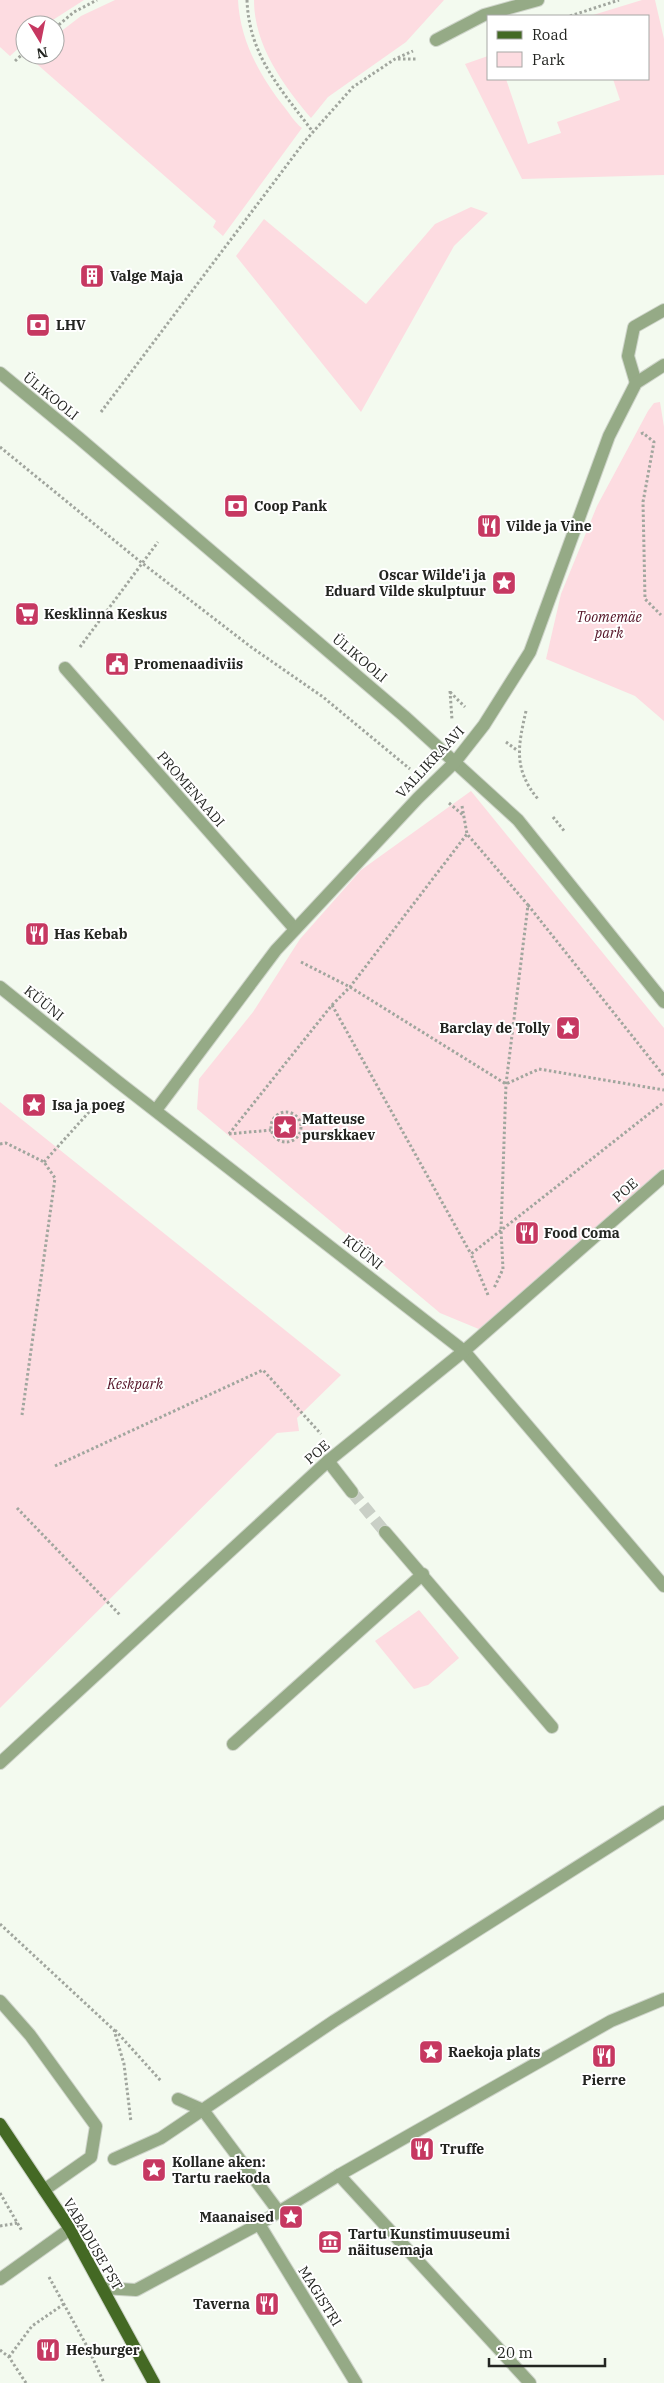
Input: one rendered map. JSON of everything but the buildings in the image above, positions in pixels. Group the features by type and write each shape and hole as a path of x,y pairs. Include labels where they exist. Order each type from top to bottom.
{"main road":[{"name":"VABADUSE PST","path":"0,2124 70,2229 154,2383"}],"street":[{"path":"487,15 538,0"},
{"path":"436,40 487,15"},
{"path":"664,310 634,328 628,356 636,383 664,365"},
{"name":"ÜLIKOOLI","path":"0,373 397,709 518,820 664,1002"},
{"name":"VALLIKRAAVI","path":"156,1110 276,950 454,762 484,725 530,652 609,436 636,383"},
{"name":"PROMENAADI","path":"65,668 295,929"},
{"name":"KÜÜNI","path":"0,988 117,1082 214,1154 464,1351 664,1586"},
{"name":"POE","path":"0,1763 328,1461 464,1351 664,1176"},
{"path":"328,1461 352,1492"},
{"path":"385,1532 423,1574 552,1727"},
{"path":"233,1744 423,1574"},
{"path":"114,2159 161,2138 334,2022 664,1812"},
{"path":"102,2288 136,2290 259,2224 339,2175 611,2022 664,1999"},
{"path":"0,2001 30,2035 96,2126 91,2157 44,2190"},
{"path":"178,2098 203,2110 279,2212"},
{"path":"339,2175 530,2383"},
{"name":"MAGISTRI","path":"259,2224 356,2383"},
{"path":"0,2279 70,2229"}],"path":[{"path":"65,20 74,12 97,0"},
{"path":"247,0 252,37 259,56 313,132"},
{"path":"573,15 619,0"},
{"path":"101,412 313,132 353,88 395,59"},
{"path":"634,437 643,433 654,442 643,502 645,599 663,615"},
{"path":"0,448 142,563 251,647 323,697 463,816"},
{"path":"65,668 174,520"},
{"path":"450,691 454,762 466,834 528,904 664,1076"},
{"path":"518,751 521,770 533,793 544,805"},
{"path":"549,811 570,838"},
{"path":"214,1154 332,1005 350,987 466,834"},
{"path":"332,1005 470,1254 489,1298 502,1269 501,1230 506,1084 528,904"},
{"path":"276,950 350,987 506,1084"},
{"path":"506,1084 539,1069 664,1090"},
{"path":"44,1162 117,1082"},
{"path":"470,1254 664,1102"},
{"path":"280,1113 294,1114 300,1122 300,1132 290,1142 280,1141 271,1130 272,1120 280,1113"},
{"path":"229,1134 271,1130"},
{"path":"0,1144 6,1143 44,1162 55,1178 22,1416"},
{"path":"55,1466 263,1370 338,1453"},
{"path":"17,1508 139,1635"},
{"path":"114,2030 178,2098"},
{"path":"0,2193 90,2350 104,2383"},
{"path":"0,2197 5,2200"},
{"path":"0,2226 18,2223"},
{"path":"9,2357 32,2326 64,2304"},
{"path":"0,2350 9,2357 26,2383"}],"green space":[{"path":"0,0 84,0 61,15 15,15 15,51 10,56 0,47"},
{"path":"115,0 238,0 247,44 260,71 276,96 302,128 223,236 213,227 216,221 38,65 65,65 65,28 81,16"},
{"path":"254,0 444,0 406,42 328,97 311,118 290,92 272,64 259,33 255,17"},
{"path":"642,0 655,0 664,39 664,175 522,179 465,64 487,56 487,80 506,80 528,144 561,133 557,122 620,100 613,80 649,80 649,15 593,15"},
{"path":"471,207 488,213 454,246 361,412 236,256 264,219 366,304 435,224"},
{"name":"Toomemäe park","path":"660,402 664,427 664,721 635,696 546,659 561,594 597,506 648,411 654,403"},
{"path":"471,791 664,1028 664,1168 486,1332 440,1313 197,1109 199,1079 253,1012 300,939 361,870"},
{"name":"Keskpark","path":"0,1102 341,1375 297,1418 299,1431 277,1433 0,1708"},
{"path":"419,1610 459,1658 428,1685 414,1689 375,1641"}],"tunnel":[{"path":"352,1492 385,1532"}],"place":[{"name":"Valge Maja","path":"92,276"},
{"name":"LHV","path":"38,325"},
{"name":"Coop Pank","path":"236,506"},
{"name":"Vilde ja Vine","path":"489,526"},
{"name":"Oscar Wilde'i ja Eduard Vilde skulptuur","path":"504,583"},
{"name":"Kesklinna Keskus","path":"27,614"},
{"name":"Promenaadiviis","path":"117,664"},
{"name":"Has Kebab","path":"37,934"},
{"name":"Barclay de Tolly","path":"568,1028"},
{"name":"Isa ja poeg","path":"34,1105"},
{"name":"Matteuse purskkaev","path":"285,1127"},
{"name":"Food Coma","path":"527,1233"},
{"name":"Raekoja plats","path":"431,2052"},
{"name":"Pierre","path":"604,2056"},
{"name":"Truffe","path":"422,2149"},
{"name":"Kollane aken: Tartu raekoda","path":"154,2170"},
{"name":"Maanaised","path":"291,2217"},
{"name":"Tartu Kunstimuuseumi näitusemaja","path":"330,2242"},
{"name":"Taverna","path":"267,2304"},
{"name":"Hesburger","path":"48,2350"}]}
